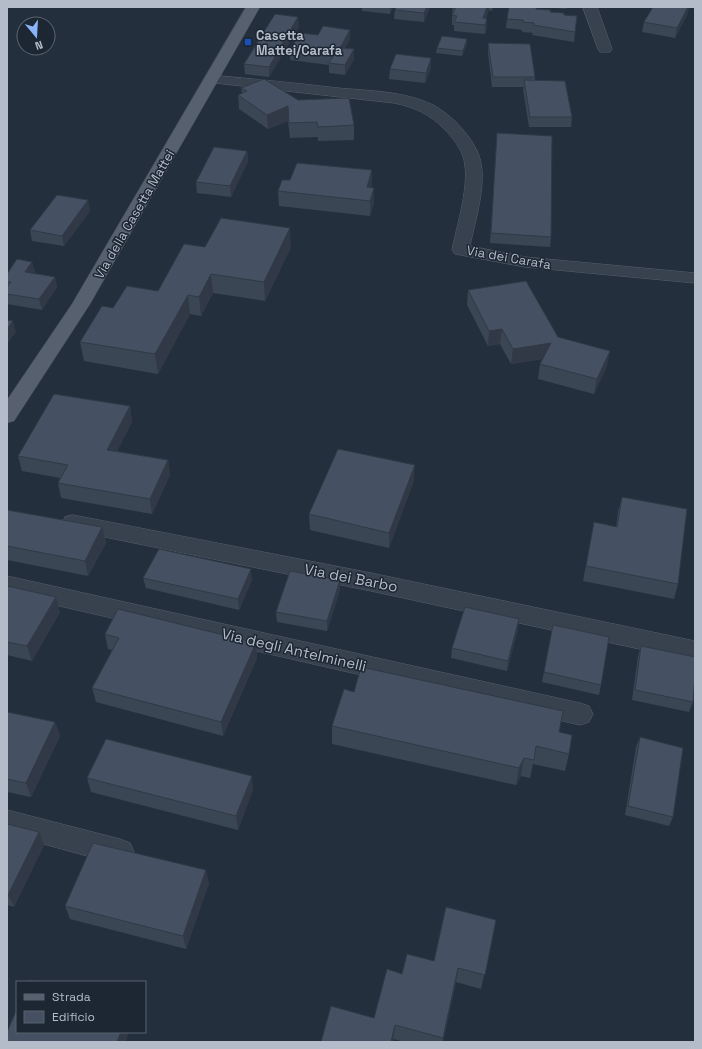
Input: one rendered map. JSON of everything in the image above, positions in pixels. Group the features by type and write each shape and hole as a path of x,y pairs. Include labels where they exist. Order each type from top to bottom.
{"main road":[{"name":"Via della Casetta Mattei","path":"7,416 81,304 252,7"}],"street":[{"path":"590,7 605,49"},
{"name":"Via dei Carafa","path":"212,78 394,98 422,106 444,119 463,142 472,159 473,176 461,250 525,262 695,278"},
{"name":"Via dei Barbo","path":"54,520 379,584 695,651"},
{"name":"Via degli Antelminelli","path":"7,585 580,714"},
{"path":"7,822 134,855"}],"building":[{"path":"396,7 427,7 424,13 395,10"},
{"path":"456,7 487,7 483,18 487,19 485,25 454,22 457,16 452,15"},
{"path":"509,7 536,7 536,9 551,10 550,12 577,16 575,32 533,25 534,23 523,22 523,20 507,19"},
{"path":"653,7 688,7 677,28 644,22"},
{"path":"275,14 298,17 269,67 244,64"},
{"path":"323,26 350,30 340,48 354,49 345,65 329,63 334,55 290,50 300,33 318,35"},
{"path":"442,36 467,39 463,51 437,48"},
{"path":"488,43 530,44 535,77 493,77"},
{"path":"396,54 431,58 426,73 390,69"},
{"path":"264,79 298,100 349,98 354,125 318,127 317,122 289,123 288,106 267,115 238,95 247,91 241,88"},
{"path":"524,80 565,81 572,117 530,117"},
{"path":"497,133 552,136 551,237 491,233"},
{"path":"214,147 247,151 230,186 196,182"},
{"path":"297,163 372,170 367,187 374,188 370,201 278,191 282,180 290,180"},
{"path":"57,195 88,200 62,236 30,230"},
{"path":"221,218 290,228 264,282 211,274 199,297 188,295 155,354 80,342 102,306 113,308 127,286 158,291 184,244 205,247"},
{"path":"17,259 32,262 25,272 55,277 39,299 7,294 7,287 11,282 7,282 7,274"},
{"path":"526,281 558,337 610,351 597,379 540,364 551,343 513,349 502,329 489,331 468,290"},
{"path":"7,320 13,321 7,329"},
{"path":"54,394 130,406 107,450 168,460 150,499 58,483 68,465 18,456"},
{"path":"338,449 415,465 389,533 309,514"},
{"path":"622,497 687,509 678,584 586,566 594,522 617,527"},
{"path":"7,510 102,527 85,561 7,546"},
{"path":"159,549 251,569 238,599 143,578"},
{"path":"290,571 340,580 327,621 276,612"},
{"path":"7,586 56,597 27,646 7,642"},
{"path":"465,607 519,619 508,661 452,648"},
{"path":"118,609 256,643 221,722 92,688 119,638 105,634"},
{"path":"553,625 609,637 601,685 544,672"},
{"path":"641,646 695,657 693,702 635,690"},
{"path":"361,667 563,711 559,732 572,735 569,754 536,746 534,760 524,758 519,768 332,726 344,689 354,692"},
{"path":"7,712 55,722 26,783 7,779"},
{"path":"640,737 683,748 673,817 628,806"},
{"path":"106,739 252,776 236,816 87,778"},
{"path":"7,824 39,832 8,895 7,894"},
{"path":"93,843 206,870 183,936 65,906"},
{"path":"446,907 496,920 485,975 458,968 443,1038 395,1025 391,1042 321,1042 331,1006 374,1018 387,969 402,974 407,954 434,961"},
{"path":"16,1011 16,1033 121,1033 117,1042 7,1042 7,1032"}],"place":[{"name":"Casetta Mattei/Carafa","path":"248,42"}]}
